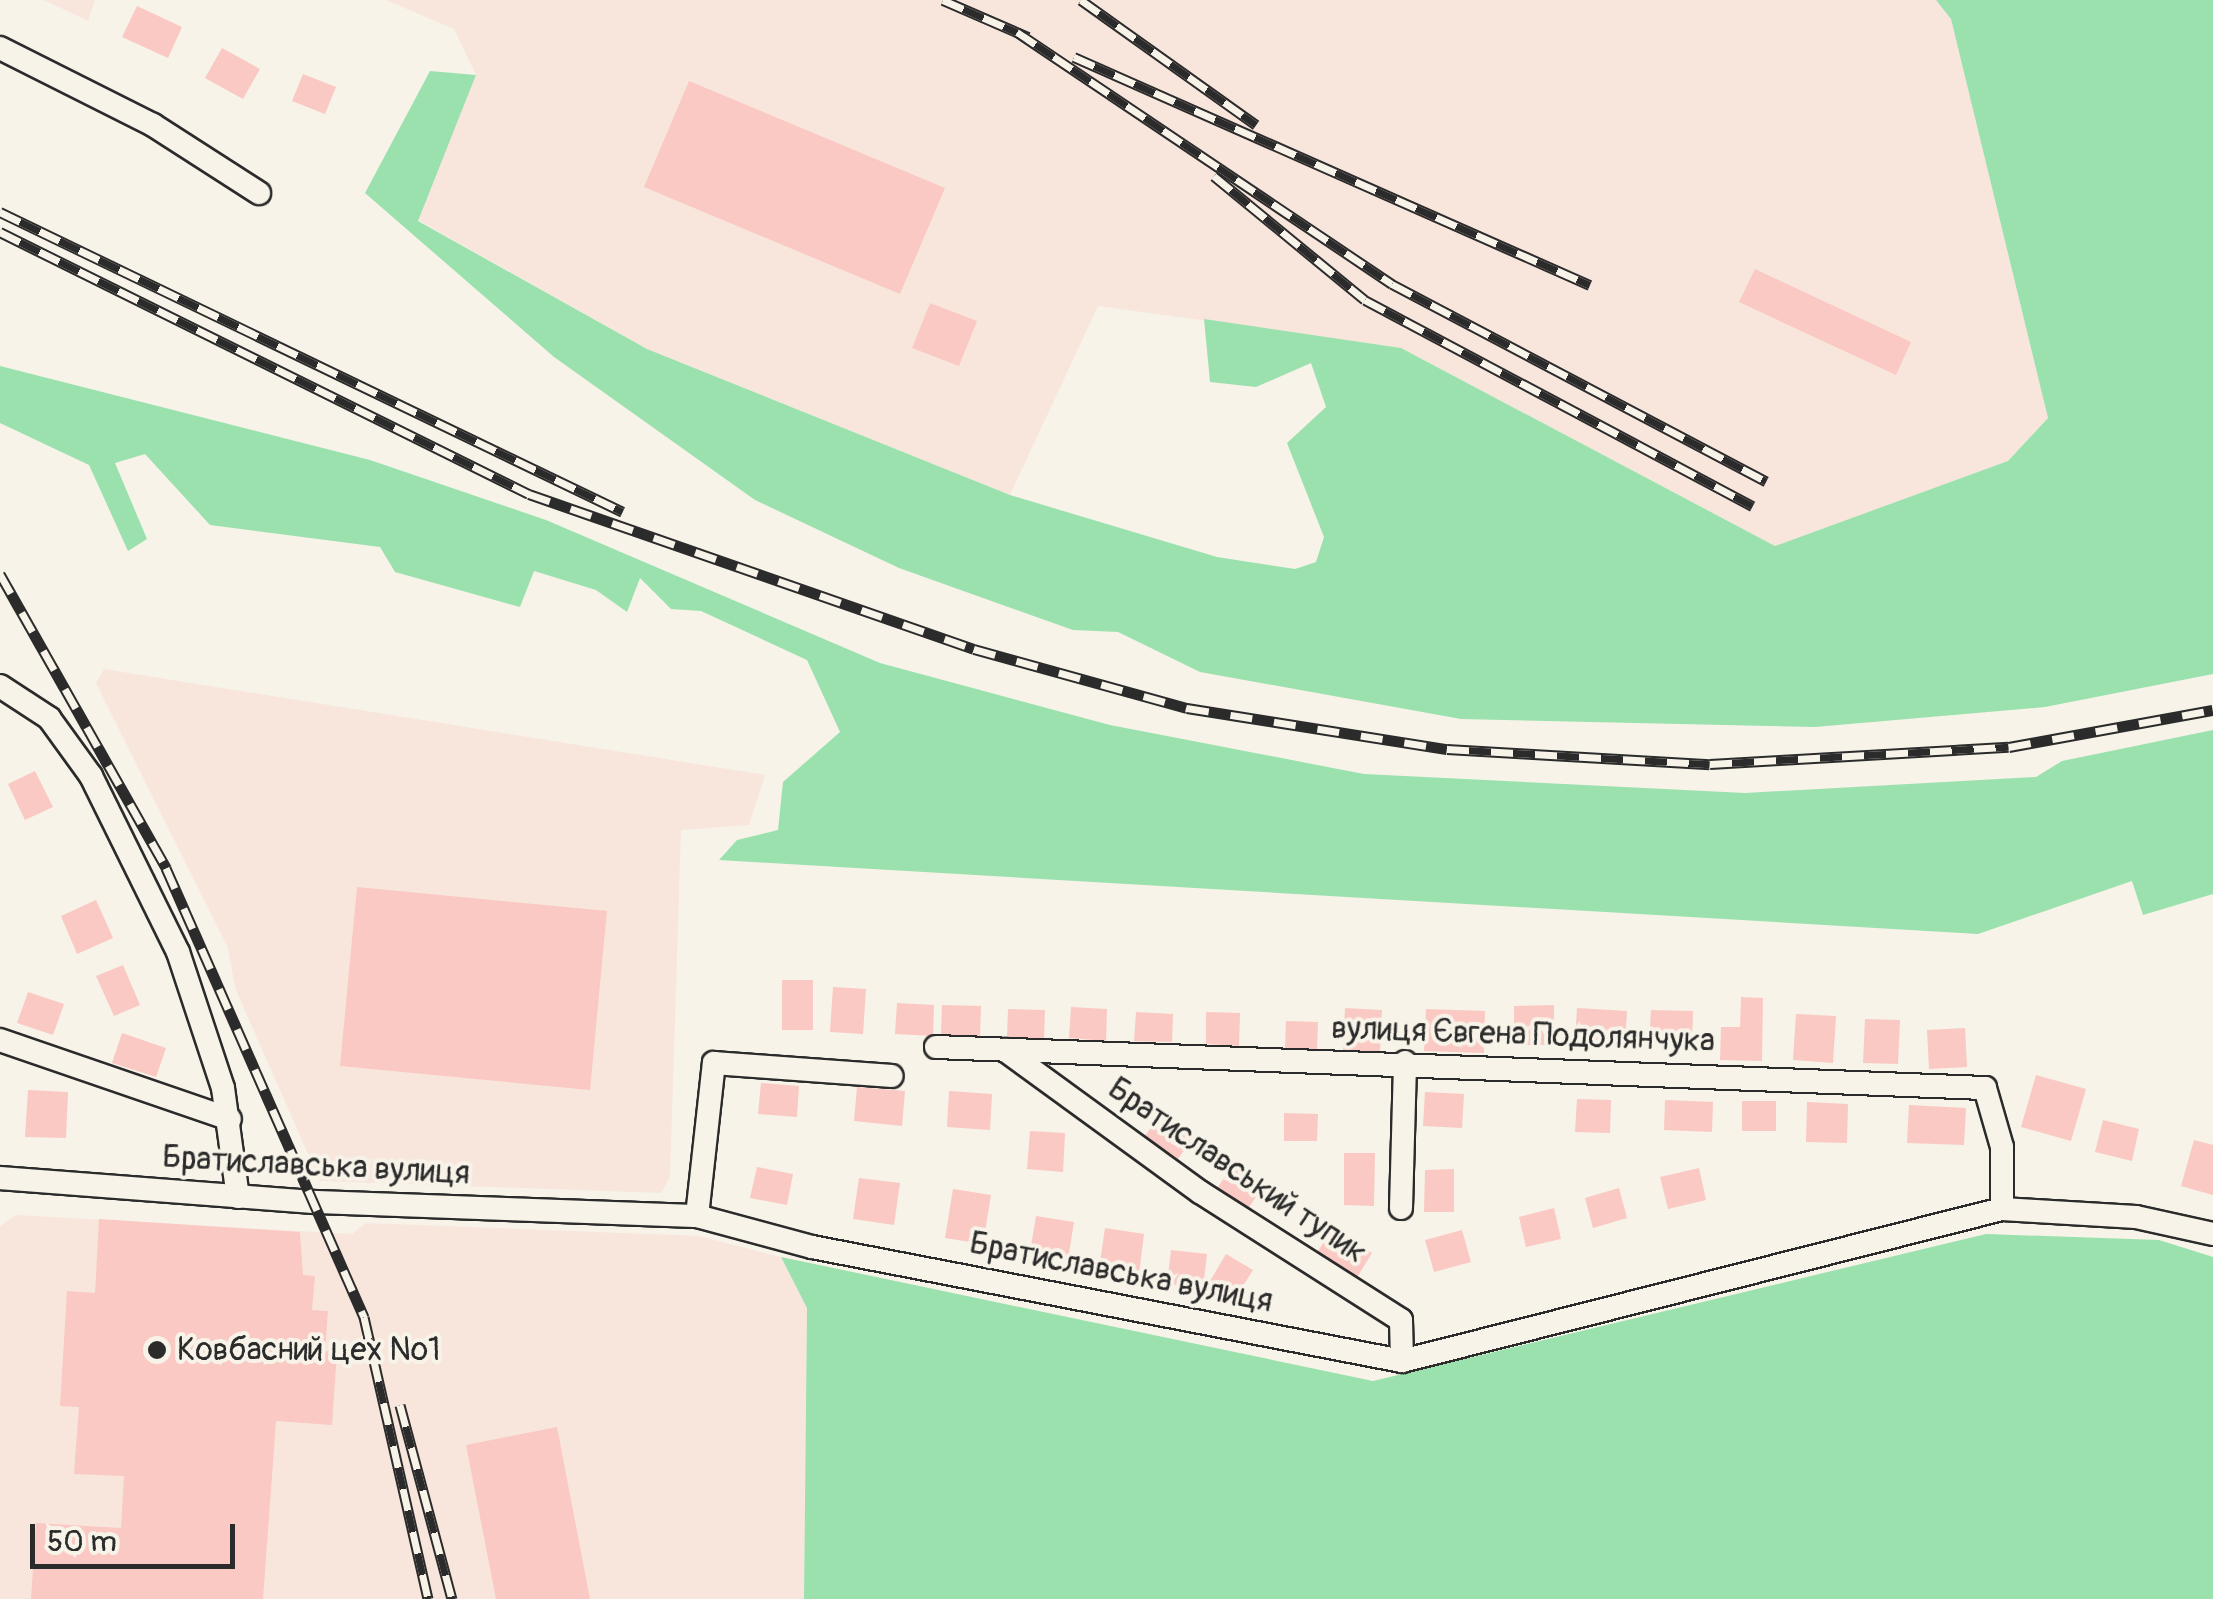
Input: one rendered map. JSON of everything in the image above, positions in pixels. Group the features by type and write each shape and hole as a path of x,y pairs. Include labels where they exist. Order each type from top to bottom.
{"street":[{"path":"0,48 154,125 259,193"},
{"path":"0,686 50,718 91,776 178,952 230,1119 238,1197"},
{"path":"0,1040 230,1119"},
{"name":"вулиця Євгена Подолянчука","path":"936,1047 1406,1062 1985,1088 2002,1147 2002,1209"},
{"name":"Братиславський тупик","path":"1005,1050 1200,1192 1400,1320 1402,1361"},
{"path":"1402,1208 1406,1062"},
{"path":"697,1216 714,1063 892,1076"},
{"name":"Братиславська вулиця","path":"0,1178 238,1197 697,1216 812,1247 1402,1361 2002,1209 2136,1217 2213,1234"}],"shaded area":[{"path":"44,0 95,0 88,21"},
{"path":"386,0 1936,0 1951,19 2048,418 2008,461 1775,546 1401,348 1098,306 1010,495 647,349 418,220 476,75 454,29"},
{"path":"104,669 765,775 749,825 681,830 670,1177 661,1193 320,1181 235,988 228,948 96,683"},
{"path":"16,1215 352,1234 366,1223 699,1236 781,1257 807,1308 804,1599 0,1599 0,1226"}],"green space":[{"path":"1936,0 2213,0 2213,674 2045,707 1815,727 1461,719 1200,672 1118,632 1073,630 899,568 755,500 554,357 365,193 430,71 476,75 418,221 647,349 1010,495 1217,557 1295,569 1316,562 1324,537 1287,443 1326,407 1311,363 1256,387 1210,382 1204,319 1401,348 1775,546 2008,461 2048,418 1951,19"},
{"path":"0,366 370,460 546,520 880,663 1110,725 1364,774 1745,793 2036,777 2062,761 2213,730 2213,894 2143,915 2132,881 1978,934 719,860 737,840 778,830 783,782 840,732 807,660 701,611 671,609 640,578 627,612 596,590 534,571 520,607 395,572 380,547 210,525 145,454 115,463 147,539 128,551 89,465 0,423"},
{"path":"1986,1234 2159,1240 2213,1257 2213,1599 804,1599 807,1308 781,1257 1373,1381"}],"building":[{"path":"137,6 182,27 168,58 122,37"},
{"path":"222,48 260,69 243,99 205,78"},
{"path":"303,74 336,87 325,114 292,101"},
{"path":"689,81 945,188 900,294 644,187"},
{"path":"1755,269 1911,342 1896,375 1739,302"},
{"path":"930,303 977,321 959,366 912,348"},
{"path":"35,771 53,807 25,820 8,784"},
{"path":"357,887 607,911 590,1090 340,1066"},
{"path":"96,900 113,938 77,954 61,916"},
{"path":"123,965 140,1005 114,1016 96,976"},
{"path":"782,980 813,980 813,1030 782,1030"},
{"path":"833,987 866,989 863,1034 830,1032"},
{"path":"28,992 64,1004 53,1035 17,1023"},
{"path":"1741,997 1763,998 1762,1061 1720,1060 1721,1027 1740,1027"},
{"path":"897,1003 934,1005 933,1036 895,1034"},
{"path":"942,1005 981,1006 980,1037 941,1036"},
{"path":"1554,1005 1554,1045 1514,1045 1514,1006"},
{"path":"1071,1007 1107,1009 1106,1041 1069,1038"},
{"path":"1345,1008 1382,1010 1380,1052 1343,1051"},
{"path":"1577,1008 1627,1011 1625,1043 1575,1040"},
{"path":"1008,1009 1045,1010 1044,1039 1007,1038"},
{"path":"1426,1009 1485,1011 1484,1053 1424,1051"},
{"path":"1651,1010 1693,1011 1692,1047 1649,1045"},
{"path":"1136,1012 1173,1014 1172,1042 1134,1041"},
{"path":"1206,1012 1240,1013 1239,1046 1206,1044"},
{"path":"1796,1014 1836,1016 1833,1063 1793,1060"},
{"path":"1865,1019 1900,1020 1898,1064 1863,1063"},
{"path":"1286,1021 1318,1022 1317,1050 1285,1049"},
{"path":"1965,1028 1967,1067 1929,1069 1927,1030"},
{"path":"122,1033 166,1048 156,1077 112,1063"},
{"path":"2036,1075 2086,1089 2071,1141 2021,1127"},
{"path":"761,1083 799,1086 797,1117 758,1114"},
{"path":"857,1087 905,1091 902,1126 854,1121"},
{"path":"28,1090 68,1092 66,1138 25,1137"},
{"path":"949,1091 992,1094 990,1130 947,1127"},
{"path":"1425,1092 1464,1094 1462,1128 1423,1126"},
{"path":"1577,1099 1611,1100 1610,1133 1575,1132"},
{"path":"1665,1100 1713,1102 1712,1132 1664,1130"},
{"path":"1742,1101 1776,1101 1776,1131 1742,1131"},
{"path":"1807,1102 1848,1104 1847,1143 1806,1142"},
{"path":"1909,1105 1966,1108 1964,1145 1907,1143"},
{"path":"1163,1110 1196,1133 1178,1159 1145,1136"},
{"path":"1284,1113 1318,1114 1317,1141 1284,1141"},
{"path":"2103,1120 2139,1129 2132,1161 2095,1152"},
{"path":"1030,1131 1065,1133 1063,1172 1027,1169"},
{"path":"2194,1140 2213,1145 2213,1195 2181,1186"},
{"path":"1344,1153 1375,1153 1374,1206 1344,1205"},
{"path":"1234,1163 1265,1183 1248,1209 1216,1190"},
{"path":"757,1167 793,1174 787,1205 750,1198"},
{"path":"1699,1168 1706,1200 1668,1209 1660,1177"},
{"path":"1454,1169 1454,1212 1424,1212 1425,1170"},
{"path":"859,1178 900,1183 894,1225 853,1219"},
{"path":"1619,1188 1627,1218 1593,1228 1585,1198"},
{"path":"953,1189 991,1195 983,1244 945,1238"},
{"path":"1554,1208 1561,1239 1526,1247 1519,1217"},
{"path":"1036,1216 1074,1222 1068,1259 1030,1252"},
{"path":"99,1219 300,1232 303,1275 315,1276 312,1310 328,1311 325,1351 337,1352 332,1425 276,1421 263,1599 31,1599 36,1523 121,1528 124,1476 74,1474 79,1407 60,1406 67,1291 95,1293"},
{"path":"1105,1228 1144,1234 1139,1274 1099,1269"},
{"path":"1333,1228 1372,1253 1356,1279 1316,1254"},
{"path":"1462,1230 1471,1262 1434,1272 1425,1240"},
{"path":"1171,1250 1207,1254 1203,1288 1167,1284"},
{"path":"1226,1254 1253,1270 1236,1297 1210,1281"},
{"path":"557,1427 590,1599 496,1599 466,1445"}],"railway":[{"path":"943,0 1028,37"},
{"path":"1081,0 1256,125"},
{"path":"1017,32 1392,284 1766,481"},
{"path":"1074,57 1590,285"},
{"path":"1214,176 1365,300 1753,506"},
{"path":"0,212 623,512"},
{"path":"0,232 529,494 974,649 1187,708 1447,749 1710,764 2009,747 2213,710"},
{"path":"0,574 166,868 364,1317 428,1599"},
{"path":"400,1405 452,1599"}],"place":[{"name":"Ковбасний цех №1","path":"157,1350"}]}
